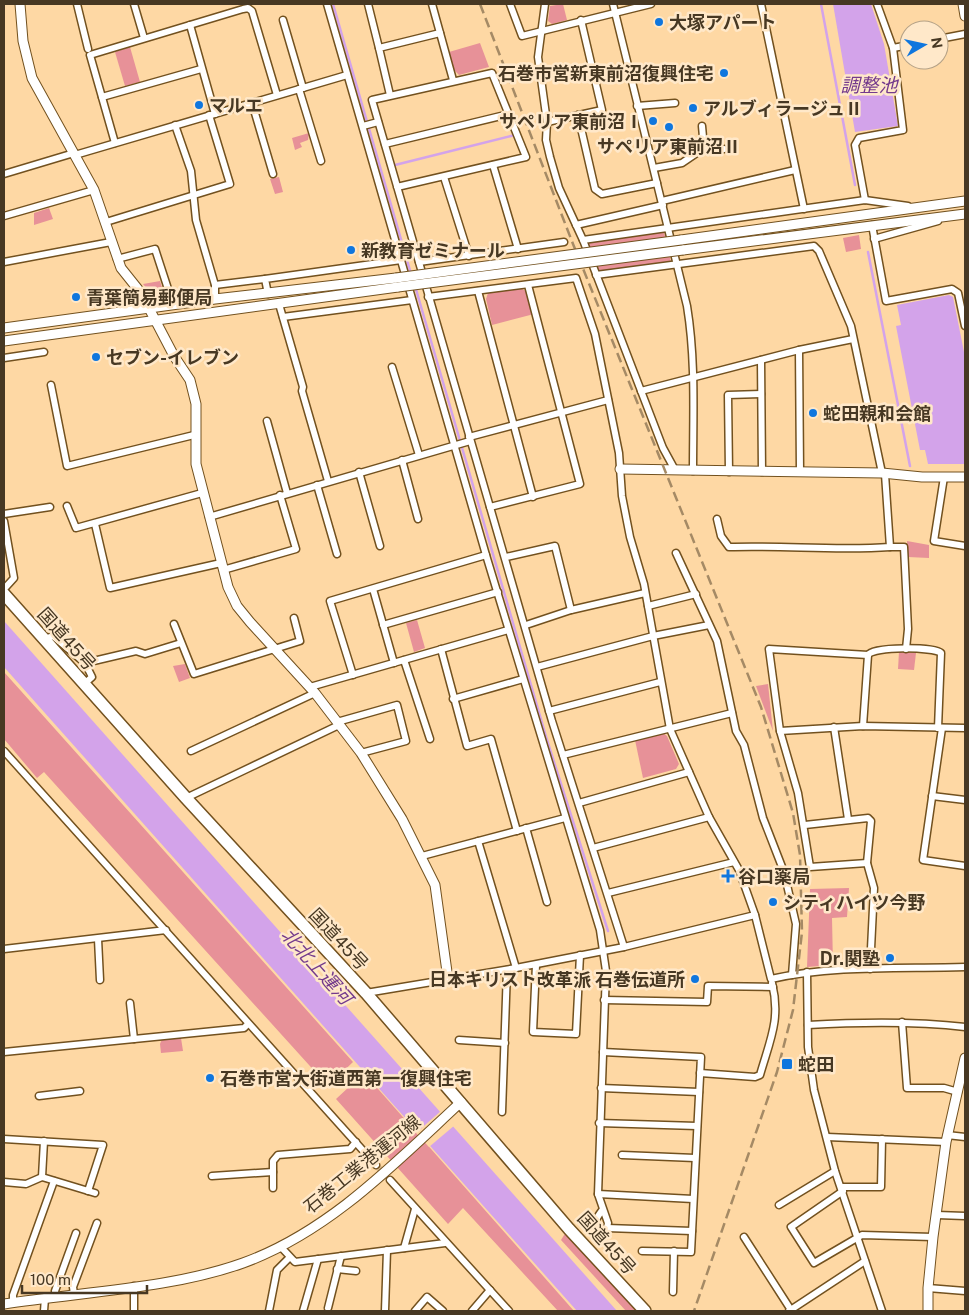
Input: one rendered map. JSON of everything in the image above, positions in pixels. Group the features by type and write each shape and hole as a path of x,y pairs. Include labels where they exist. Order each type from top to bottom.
{"highway":[{"name":"国道45号","path":"4,594 186,798 366,993 569,1229 645,1311"}],"street":[{"path":"20,4 24,48 32,78 94,190 117,259 149,308 190,380 196,404 194,435 196,464 228,587 237,606 273,649 312,690 361,753 390,798 422,856 435,885 448,979"},
{"path":"77,4 88,49"},
{"path":"134,4 144,38"},
{"path":"327,4 412,300 490,507 526,624 549,711 624,946"},
{"path":"368,4 390,95"},
{"path":"432,4 453,80"},
{"path":"510,4 522,36 651,4"},
{"path":"545,4 543,31 538,57 547,122 546,140 550,157 559,188 583,240 663,448 675,470"},
{"path":"613,4 677,264 692,334 694,377 693,471"},
{"path":"761,4 804,208"},
{"path":"865,200 855,146 859,138 904,130 893,48 878,4"},
{"path":"963,4 965,16"},
{"path":"115,143 90,55 190,26 242,6 252,11 277,96"},
{"path":"283,20 320,161"},
{"path":"547,122 602,110 581,20"},
{"path":"106,222 230,184 190,26"},
{"path":"379,48 440,33"},
{"path":"949,37 965,34"},
{"path":"893,48 899,46"},
{"path":"102,97 201,69"},
{"path":"397,187 526,157 492,73 453,80 372,100 376,122 385,144 397,187 419,262 428,297 464,442 486,555 600,930 606,971 599,1123 598,1194 608,1223 607,1228"},
{"path":"4,174 347,75"},
{"path":"252,102 273,174"},
{"path":"637,106 675,103"},
{"path":"385,144 509,114"},
{"path":"578,115 596,189 602,194 657,182"},
{"path":"363,126 376,122"},
{"path":"175,125 191,171 196,220 216,284 216,299"},
{"path":"702,126 704,148"},
{"path":"654,168 682,163 704,148"},
{"path":"704,148 709,151 724,149"},
{"path":"493,165 518,249"},
{"path":"576,226 795,170"},
{"path":"444,177 469,256"},
{"path":"4,216 94,190"},
{"path":"583,240 865,200 915,207"},
{"path":"4,341 279,304 397,283 681,240 965,201"},
{"path":"4,328 216,299 397,283 961,215"},
{"path":"874,239 961,215"},
{"path":"872,225 886,301 952,289 958,293 965,326"},
{"path":"4,262 111,242"},
{"path":"419,262 564,242"},
{"path":"596,275 814,246 819,251 851,326 884,474 890,547"},
{"path":"117,259 155,249 170,292"},
{"path":"216,284 401,260"},
{"path":"428,297 576,278 595,334 620,469 622,496 630,537 648,606 660,682 670,729 708,817 739,870 755,915 777,1007 760,1075 755,1077 700,1073"},
{"path":"265,279 268,294"},
{"path":"490,507 580,484 563,412 528,285"},
{"path":"478,290 534,497"},
{"path":"284,317 412,300"},
{"path":"279,304 328,481"},
{"path":"641,391 799,350 853,339"},
{"path":"799,350 800,472"},
{"path":"4,358 44,352"},
{"path":"761,360 762,472"},
{"path":"392,367 419,455"},
{"path":"51,385 67,466 194,435"},
{"path":"729,472 728,394 761,394"},
{"path":"209,517 464,442 515,424 608,400"},
{"path":"95,524 110,588 222,567 296,549 267,421"},
{"path":"402,460 418,519"},
{"path":"620,469 965,477"},
{"path":"359,472 380,546"},
{"path":"944,477 934,541 965,546"},
{"path":"317,485 337,554"},
{"path":"67,506 76,528 202,493"},
{"path":"4,514 50,507"},
{"path":"717,519 721,536 729,547 798,546 834,549 904,547 908,629 906,649"},
{"path":"4,521 14,578 4,589"},
{"path":"506,557 554,546 571,610"},
{"path":"676,554 717,641 732,713 763,818 784,872 796,924 792,974"},
{"path":"353,675 330,601 486,555"},
{"path":"373,589 394,663"},
{"path":"383,625 498,592"},
{"path":"526,624 571,610 645,593"},
{"path":"648,606 696,594"},
{"path":"174,624 194,674 300,641 294,618"},
{"path":"537,667 653,636 709,625"},
{"path":"191,751 312,690 353,675 508,630"},
{"path":"44,639 53,636 85,663 92,677 84,684"},
{"path":"85,663 136,651 145,654 182,643"},
{"path":"867,863 810,867 805,825 798,793 780,731 769,649 868,655 875,649 937,650 941,653 940,728 923,860 965,866"},
{"path":"441,650 467,746 491,740 517,831"},
{"path":"863,726 868,655"},
{"path":"404,660 430,739"},
{"path":"453,700 523,679"},
{"path":"549,711 660,682"},
{"path":"186,798 338,724 396,706 406,741 361,753"},
{"path":"563,755 732,713"},
{"path":"780,731 863,726 965,728"},
{"path":"834,727 848,819"},
{"path":"4,751 376,1165"},
{"path":"579,803 689,772"},
{"path":"932,796 965,800"},
{"path":"593,848 708,817"},
{"path":"422,856 566,818"},
{"path":"805,825 848,819 868,818 871,821 867,863 874,888 870,968"},
{"path":"526,828 547,902"},
{"path":"478,842 516,968"},
{"path":"608,893 734,862"},
{"path":"366,993 536,965 755,915"},
{"path":"4,949 166,930"},
{"path":"98,939 100,980"},
{"path":"536,965 533,1032 576,1034 580,954"},
{"path":"771,979 807,972 870,968 965,967"},
{"path":"502,1112 507,970"},
{"path":"807,972 810,1064 835,1172 843,1189 856,1236 881,1311"},
{"path":"604,1000 707,1002 708,986 773,987"},
{"path":"130,1003 134,1039"},
{"path":"808,1025 902,1022 965,1027"},
{"path":"902,1022 907,1088 944,1088 958,1092"},
{"path":"4,1052 244,1028 248,1024"},
{"path":"459,1040 505,1043"},
{"path":"603,1052 701,1057 691,1252 642,1251"},
{"path":"928,1311 928,1288 933,1237 946,1139 965,1058"},
{"path":"601,1088 699,1092"},
{"path":"39,1096 80,1090"},
{"name":"石巻工業港運河線","path":"8,1303 134,1286 220,1270 244,1262 280,1246 331,1216 416,1144 461,1102"},
{"path":"599,1123 697,1126"},
{"path":"827,1137 882,1139 946,1139 965,1137"},
{"path":"4,1139 103,1145 88,1191"},
{"path":"882,1139 881,1187 843,1189 791,1226 814,1264 856,1236 933,1237"},
{"path":"42,1177 44,1141"},
{"path":"273,1188 274,1160 278,1155 350,1149 356,1142"},
{"path":"622,1155 695,1158"},
{"path":"212,1176 273,1172"},
{"path":"779,1205 835,1172"},
{"path":"4,1182 26,1184 42,1177 95,1193"},
{"path":"8,1303 13,1295 54,1180"},
{"path":"390,1180 445,1243 509,1311"},
{"path":"598,1194 693,1199"},
{"path":"404,1248 415,1209"},
{"path":"603,1209 597,1216 596,1224 597,1228 602,1230 607,1228 692,1232"},
{"path":"936,1215 965,1216"},
{"path":"74,1294 73,1287 97,1223"},
{"path":"56,1297 55,1291 76,1233"},
{"path":"744,1238 790,1310 865,1261"},
{"path":"280,1246 289,1258 295,1262 445,1243"},
{"path":"385,1311 387,1250"},
{"path":"673,1292 674,1251"},
{"path":"328,1308 341,1256"},
{"path":"269,1311 277,1270 289,1258"},
{"path":"303,1311 318,1259"},
{"path":"337,1269 356,1271"},
{"path":"134,1286 134,1311"},
{"path":"928,1288 965,1290"},
{"path":"472,1311 490,1290"},
{"path":"415,1311 427,1297 443,1311"},
{"path":"44,1311 45,1298"}],"shaded area":[{"path":"563,4 567,20 552,24 548,21 550,6"},
{"path":"480,43 489,67 459,75 454,70 449,52"},
{"path":"130,47 140,82 125,86 115,52"},
{"path":"309,133 308,140 300,143 302,147 295,150 292,138"},
{"path":"279,177 283,192 275,194 270,179"},
{"path":"49,208 53,219 34,225 34,213"},
{"path":"664,232 671,262 597,272 588,242"},
{"path":"859,235 861,249 846,252 843,238"},
{"path":"160,281 164,294 153,296 143,284"},
{"path":"522,289 528,292 534,314 492,325 486,299 488,293"},
{"path":"907,541 929,545 929,558 908,557"},
{"path":"417,620 425,648 414,652 406,623"},
{"path":"899,652 916,653 914,670 898,669"},
{"path":"185,664 190,678 179,682 173,666"},
{"path":"4,672 353,1062 328,1086 44,772 37,778 4,739"},
{"path":"768,684 773,731 756,686"},
{"path":"663,733 667,736 679,764 676,769 643,778 635,740"},
{"path":"849,888 847,917 832,918 833,965 807,967 810,889"},
{"path":"181,1038 183,1051 161,1053 160,1044 162,1039"},
{"path":"364,1073 574,1311 558,1311 463,1208 448,1224 336,1099"},
{"path":"566,1232 637,1311 626,1311 561,1240"}],"water":[{"name":"調整池","path":"833,4 871,4 884,44 898,126 855,132"},
{"path":"949,295 953,297 965,357 965,464 928,464 925,450 920,450 896,326 901,325 897,305"},
{"path":"4,621 617,1311 577,1311 4,667"}],"pier":[{"path":"442,1110 455,1125 429,1147 416,1133"}],"waterway":[{"path":"333,4 411,274"},
{"path":"821,4 855,185"},
{"path":"395,165 515,135"},
{"path":"868,252 910,466"},
{"path":"415,286 547,740 608,931"}],"tunnel":[{"path":"376,1165 390,1180"}],"railway":[{"path":"480,4 573,244 761,707 793,813 800,855 802,932 793,1010 777,1072 694,1311"}],"place":[{"name":"大塚アパート","path":"659,22"},
{"name":"石巻市営新東前沼復興住宅","path":"724,73"},
{"name":"マルエ","path":"199,105"},
{"name":"アルブィラージュⅡ","path":"693,108"},
{"name":"サペリア東前沼Ⅰ","path":"653,121"},
{"name":"サペリア東前沼Ⅱ","path":"669,127"},
{"name":"新教育ゼミナール","path":"351,250"},
{"name":"青葉簡易郵便局","path":"76,297"},
{"name":"セブン-イレブン","path":"96,357"},
{"name":"蛇田親和会館","path":"813,413"},
{"name":"谷口薬局","path":"728,876"},
{"name":"シティハイツ今野","path":"773,902"},
{"name":"Dr.関塾","path":"890,958"},
{"name":"日本キリスト改革派 石巻伝道所","path":"695,979"},
{"name":"蛇田","path":"787,1064"},
{"name":"石巻市営大街道西第一復興住宅","path":"210,1078"}],"water label":[{"name":"北北上運河","path":"317,966"}]}
